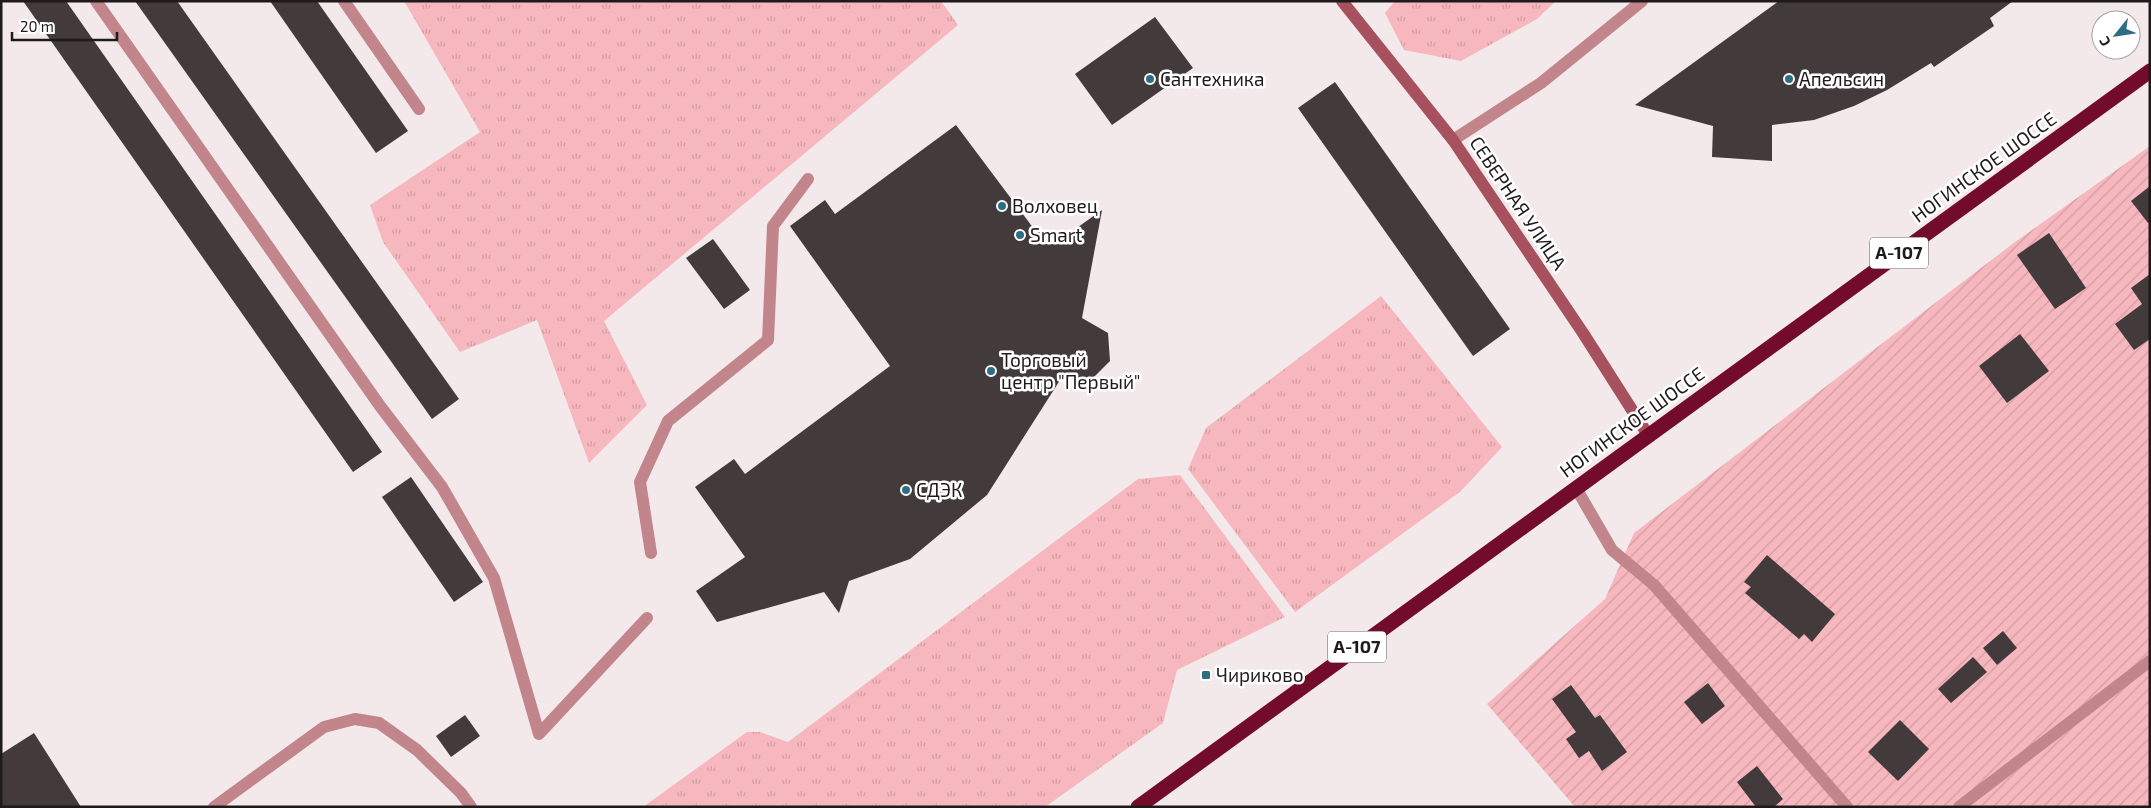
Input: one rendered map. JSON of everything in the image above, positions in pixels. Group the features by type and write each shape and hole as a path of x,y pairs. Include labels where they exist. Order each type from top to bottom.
{"highway":[{"name":"НОГИНСКОЕ ШОССЕ","path":"1138,807 2150,71"}],"main road":[{"name":"СЕВЕРНАЯ УЛИЦА","path":"1342,1 1452,140 1583,333 1648,435"}],"lane":[{"path":"96,1 380,406 442,487 494,578 539,734 647,618"},
{"path":"344,1 418,109"},
{"path":"1452,140 1541,83 1642,1"},
{"path":"651,552 640,482 668,421 768,340 773,226 808,179"},
{"path":"1576,488 1612,550 1654,585 1847,807"},
{"path":"1959,807 2150,661"},
{"path":"214,807 324,727 355,719 379,723 417,750 460,793 470,807"}],"green space":[{"path":"404,1 941,1 958,25 604,321 647,405 589,463 537,320 460,352 383,242 370,205 480,132"},
{"path":"1395,1 1556,1 1537,19 1461,61 1404,50 1385,13"},
{"path":"2150,146 2150,807 1575,807 1487,704 1605,599 1634,533 2015,242"},
{"path":"1381,296 1502,447 1461,491 1295,612 1188,469 1206,428"},
{"path":"1180,475 1285,617 1177,670 1163,723 1045,807 643,807 747,732 760,732 788,742 1138,479"}],"building":[{"path":"23,1 66,1 382,452 353,472"},
{"path":"135,1 177,1 459,399 432,419"},
{"path":"270,1 317,1 408,131 376,153"},
{"name":"Апельсин","path":"1779,1 2013,1 1990,18 1994,26 1934,67 1931,63 1887,90 1854,106 1814,120 1772,125 1772,161 1712,157 1713,126 1635,105"},
{"path":"1155,17 1193,68 1112,125 1075,74"},
{"path":"1335,82 1510,329 1473,356 1298,108"},
{"name":"Торговый центр \"Первый\"","path":"956,125 1034,229 1057,242 1102,210 1082,318 1108,333 1110,361 1089,382 1062,377 987,495 910,559 849,581 839,613 824,592 717,622 696,591 745,557 695,487 734,459 745,474 890,366 790,226 825,200 835,214"},
{"path":"2150,186 2150,222 2148,223 2131,201"},
{"path":"2049,233 2086,288 2055,309 2017,255"},
{"path":"713,239 750,290 724,309 686,258"},
{"path":"2150,274 2150,339 2134,350 2115,324 2142,304 2131,288"},
{"path":"2020,334 2049,371 2007,403 1979,366"},
{"path":"411,477 483,582 454,602 382,497"},
{"path":"1767,555 1835,614 1812,642 1804,634 1799,639 1745,593 1751,587 1744,582"},
{"path":"2003,631 2017,648 1997,665 1983,648"},
{"path":"1973,657 1987,672 1951,703 1938,689"},
{"path":"1708,683 1725,706 1702,724 1684,702"},
{"path":"1571,685 1595,718 1600,715 1627,752 1602,771 1589,751 1579,758 1566,739 1576,732 1552,699"},
{"path":"465,715 480,736 451,757 436,736"},
{"path":"1900,720 1929,749 1898,781 1868,752"},
{"path":"34,733 81,807 1,807 1,754"},
{"path":"1757,766 1783,799 1774,807 1756,807 1737,782"}],"place":[{"name":"Сантехника","path":"1150,79"},
{"name":"Апельсин","path":"1789,79"},
{"name":"Волховец","path":"1002,206"},
{"name":"Smart","path":"1020,235"},
{"name":"Торговый центр \"Первый\"","path":"991,371"},
{"name":"СДЭК","path":"906,490"},
{"name":"Чириково","path":"1206,675"}]}
